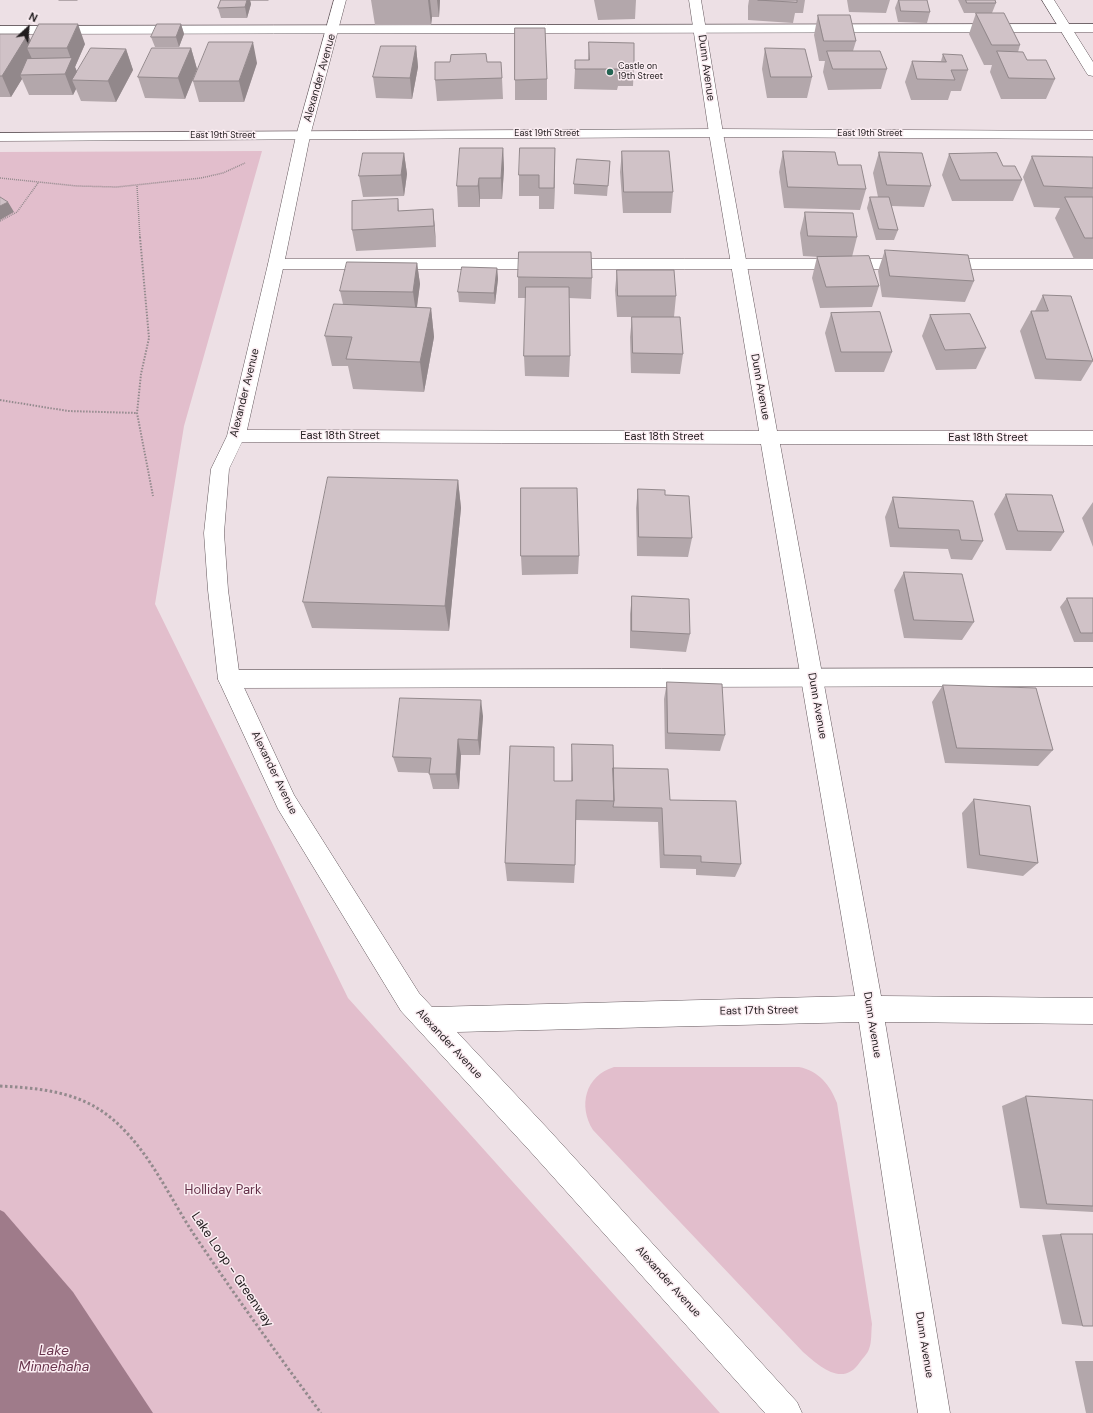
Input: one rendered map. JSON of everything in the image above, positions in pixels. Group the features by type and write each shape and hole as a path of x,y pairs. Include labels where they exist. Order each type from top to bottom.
{"street":[{"name":"Alexander Avenue","path":"340,0 303,136 276,264 236,436 220,469 214,533 218,590 229,679 286,802 410,1002 425,1020 539,1140 786,1413"},
{"name":"Dunn Avenue","path":"695,0 716,133 870,1008 934,1413"},
{"path":"1048,0 1093,72"},
{"path":"0,30 1093,28"},
{"name":"East 19th Street","path":"0,136 303,136 716,133 1093,135"},
{"path":"276,264 1093,264"},
{"name":"East 18th Street","path":"236,436 1093,438"},
{"path":"229,679 812,679 1093,677"},
{"name":"East 17th Street","path":"425,1020 870,1008 1093,1011"}],"path":[{"path":"0,178 95,188 137,186 223,174 250,161"},
{"path":"0,221 17,212 38,182"},
{"path":"137,186 149,338 141,374 137,413 153,496"},
{"path":"0,400 64,412 100,414 137,413"},
{"name":"Lake Loop - Greenway","path":"0,1086 37,1088 77,1097 107,1115 128,1135 148,1162 189,1226 269,1342 321,1413"}],"green space":[{"name":"Holliday Park","path":"262,151 184,426 155,604 348,998 720,1413 0,1413 0,152"},
{"path":"614,1067 799,1067 818,1075 831,1090 837,1103 872,1324 871,1343 868,1351 853,1370 839,1374 831,1372 816,1363 803,1352 593,1130 588,1121 586,1111 585,1102 587,1093 596,1077 604,1071"}],"water":[{"name":"Lake Minnehaha","path":"0,1210 4,1212 73,1292 153,1413 0,1413"}],"building":[{"path":"221,0 247,0 245,7 218,8"},
{"path":"758,0 797,0 797,2"},
{"path":"899,0 927,0 930,12 901,11"},
{"path":"966,0 995,0 996,3 967,3"},
{"path":"976,13 1004,13 1020,45 992,45"},
{"path":"818,15 850,15 856,41 824,41"},
{"path":"39,24 78,24 67,48 27,48"},
{"path":"157,24 181,24 176,37 151,37"},
{"path":"515,28 545,28 547,79 515,80"},
{"path":"0,34 28,34 2,76 0,76"},
{"path":"209,42 253,42 239,81 193,81"},
{"path":"589,42 634,43 634,65 619,65 619,69 575,69 575,60 589,60"},
{"path":"381,46 416,46 410,78 373,77"},
{"path":"91,48 126,49 108,81 72,80"},
{"path":"152,48 191,48 178,78 138,77"},
{"path":"765,48 805,49 812,77 771,77"},
{"path":"827,51 880,51 887,69 833,69"},
{"path":"997,51 1023,52 1027,60 1046,60 1055,79 1009,78"},
{"path":"486,54 487,62 501,62 502,78 435,80 435,62 450,62 451,55"},
{"path":"943,54 962,55 968,70 951,70 955,80 917,79 912,61 946,62"},
{"path":"72,58 65,74 20,75 27,59"},
{"path":"460,148 503,148 501,178 479,178 478,186 457,186"},
{"path":"520,148 555,148 554,188 539,188 539,175 519,175"},
{"path":"622,151 669,151 673,192 624,192"},
{"path":"783,151 835,152 838,165 861,165 866,189 788,187"},
{"path":"879,152 922,153 931,186 887,185"},
{"path":"363,153 404,153 401,175 359,176"},
{"path":"997,153 1003,166 1015,166 1022,180 960,180 949,154"},
{"path":"1032,156 1093,157 1093,188 1044,186"},
{"path":"577,159 610,161 608,186 574,184"},
{"path":"0,197 8,202 0,206"},
{"path":"870,197 889,197 898,230 879,229"},
{"path":"1065,197 1093,197 1093,238 1085,238"},
{"path":"398,199 398,211 433,209 434,226 352,230 352,201"},
{"path":"805,212 853,213 857,237 808,236"},
{"path":"885,250 968,255 974,281 890,276"},
{"path":"519,252 591,252 592,278 518,277"},
{"path":"869,256 879,286 826,287 817,257"},
{"path":"347,262 417,263 413,292 340,291"},
{"path":"462,267 497,268 494,293 458,292"},
{"path":"617,270 674,270 676,296 618,296"},
{"path":"526,287 569,287 570,356 524,356"},
{"path":"1043,295 1071,296 1093,361 1046,359 1031,311 1048,311"},
{"path":"334,304 431,308 420,362 346,359 352,337 325,336"},
{"path":"880,312 892,352 841,352 831,313"},
{"path":"970,314 986,348 945,350 930,315"},
{"path":"632,317 680,317 683,354 633,353"},
{"path":"328,477 458,480 445,606 303,602"},
{"path":"521,488 577,488 579,556 521,556"},
{"path":"638,489 665,490 665,495 689,496 692,538 639,537"},
{"path":"1006,494 1052,495 1064,532 1018,531"},
{"path":"893,497 973,501 983,541 961,540 959,530 899,528"},
{"path":"904,572 962,574 974,622 914,620"},
{"path":"632,596 689,599 690,634 632,631"},
{"path":"1067,598 1093,598 1093,633 1081,633"},
{"path":"667,682 722,684 725,735 668,733"},
{"path":"943,685 1036,688 1053,750 957,748"},
{"path":"400,698 481,700 478,740 458,739 456,774 429,774 431,758 393,757"},
{"path":"572,744 613,745 614,801 576,800 575,865 505,863 510,746 554,747 554,781 572,781"},
{"path":"613,768 668,769 670,800 736,801 741,864 701,862 701,856 664,855 662,808 613,807"},
{"path":"974,799 1030,806 1038,863 980,855"},
{"path":"1026,1096 1093,1100 1093,1206 1047,1204"},
{"path":"1061,1234 1093,1234 1093,1326 1083,1326"}],"place":[{"name":"Castle on 19th Street","path":"610,72"}]}
